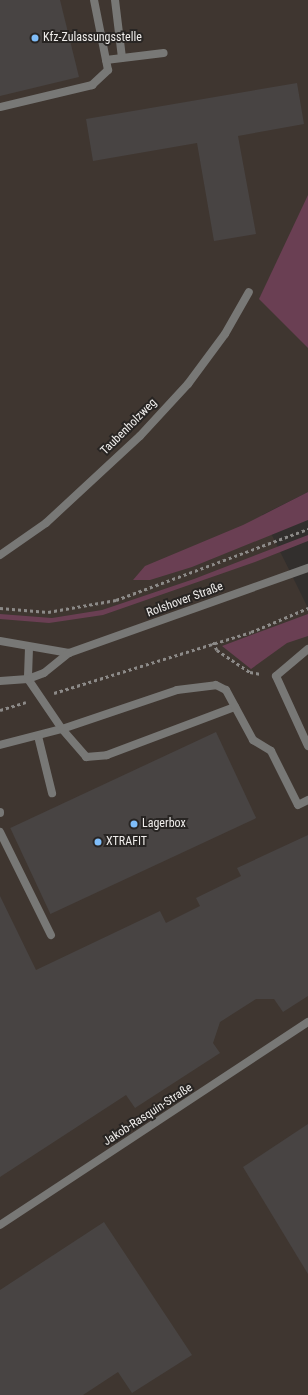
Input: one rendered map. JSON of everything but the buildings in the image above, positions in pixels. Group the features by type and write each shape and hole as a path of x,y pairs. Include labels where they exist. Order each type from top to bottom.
{"street":[{"path":"0,107 92,85 108,70 94,0"},
{"path":"114,0 122,58"},
{"path":"106,60 164,53"},
{"name":"Taubenholzweg","path":"0,555 46,523 140,436 188,384 225,334 249,292"},
{"name":"Rolshover Straße","path":"0,681 28,680 44,673 69,653 308,568"},
{"name":"Rolshover Straße","path":"0,641 29,648 69,653"},
{"path":"29,648 28,680 62,729 86,757 107,755 235,707"},
{"path":"308,649 276,676 308,746"},
{"path":"0,745 62,729 177,690 205,685 216,685 226,690 253,740 271,751 298,805 308,800"},
{"path":"38,736 52,793"},
{"path":"0,832 51,936"},
{"name":"Jakob-Rasquin-Straße","path":"0,1225 308,1022"}],"path":[{"path":"0,608 48,612 116,600 308,529"},
{"path":"0,710 213,642 251,632 308,608"},
{"path":"213,642 217,650 250,672 276,676"}],"shaded area":[{"path":"0,0 308,0 308,492 262,515 308,608 308,1395 0,1395"},
{"path":"308,195 308,348 259,299"},
{"path":"308,492 308,520 192,567 150,580 133,580 145,566 243,525"},
{"path":"308,535 308,541 255,562 103,615 49,623 0,619 0,614 52,618 102,610 194,579"},
{"path":"308,614 308,636 287,643 251,669 222,646"}],"place":[{"name":"Kfz-Zulassungsstelle","path":"35,38"},
{"name":"Lagerbox","path":"134,824"},
{"name":"XTRAFIT","path":"98,842"}]}
